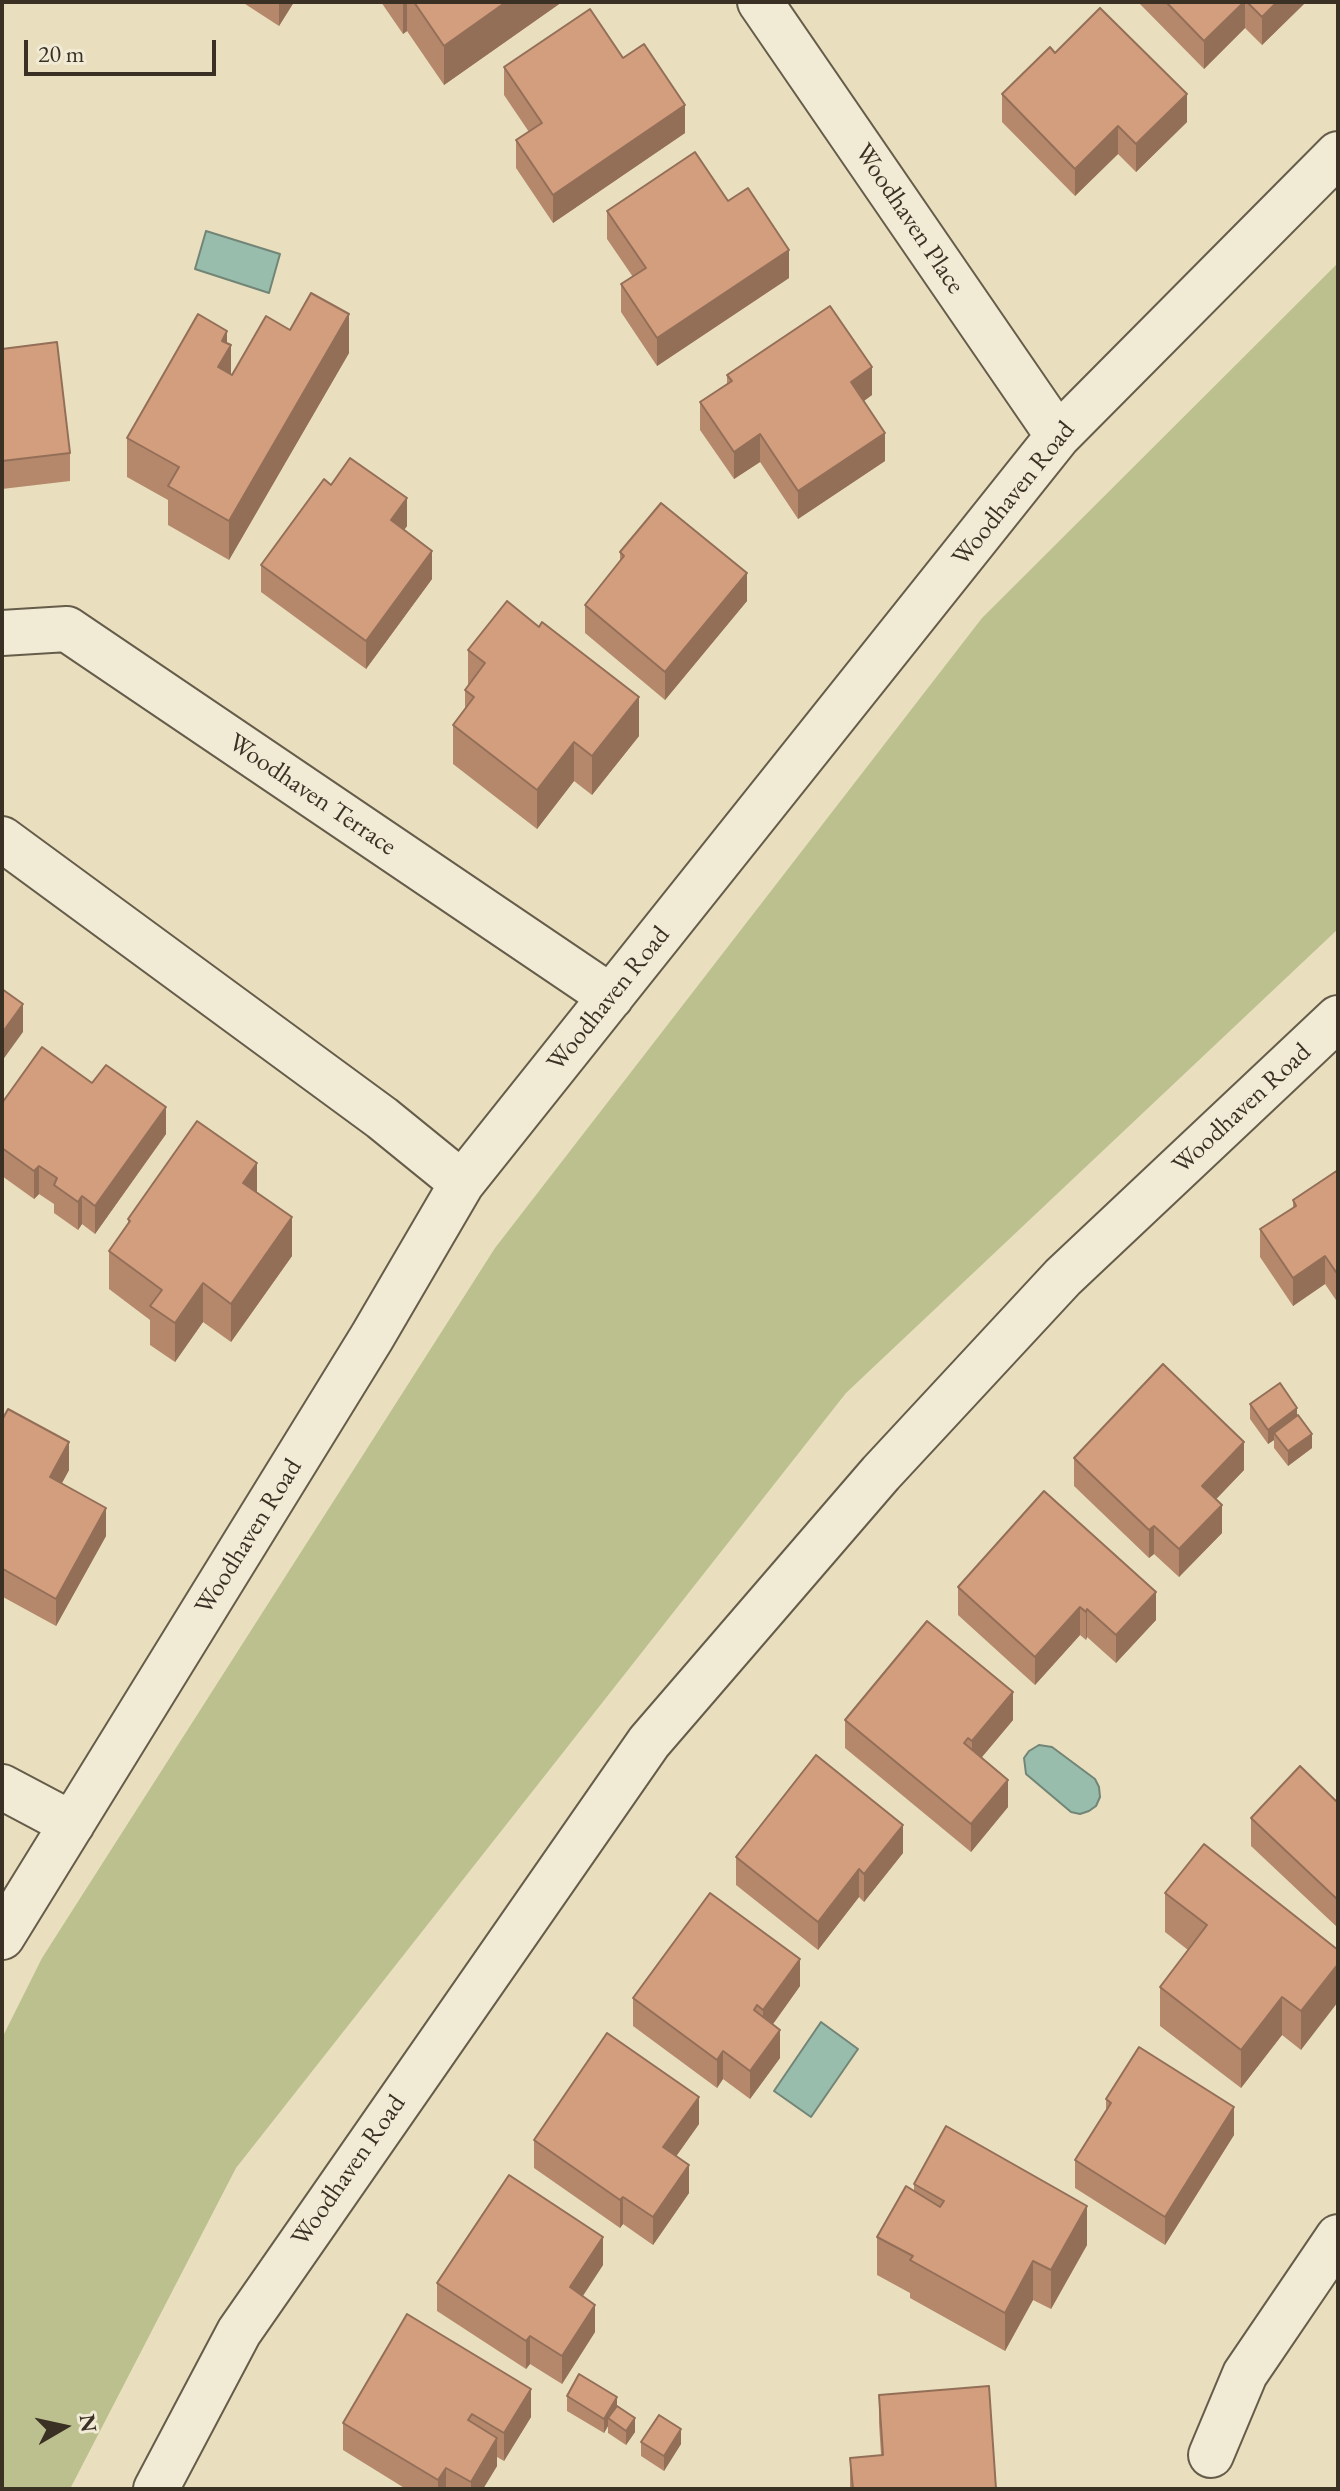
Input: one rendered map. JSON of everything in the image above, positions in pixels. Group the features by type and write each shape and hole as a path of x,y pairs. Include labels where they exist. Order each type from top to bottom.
{"street":[{"name":"Woodhaven Place","path":"760,2 1058,436"},
{"name":"Woodhaven Road","path":"2,1937 364,1351 462,1183 1058,436 1338,154"},
{"name":"Woodhaven Terrace","path":"2,633 67,629 611,997"},
{"path":"2,839 382,1118 462,1183"},
{"name":"Woodhaven Road","path":"156,2489 239,2332 649,1742 881,1473 1063,1277 1338,1018"},
{"path":"2,1787 72,1824"},
{"path":"1211,2455 1245,2374 1338,2237"}],"shaded area":[{"path":"206,231 280,254 269,293 195,269"},
{"path":"1338,263 1338,929 846,1393 236,2168 70,2489 2,2489 2,2038 42,1958 495,1248 982,618"},
{"path":"1039,1745 1052,1747 1095,1779 1100,1797 1096,1806 1080,1814 1071,1812 1026,1774 1024,1758"},
{"path":"821,2022 858,2049 811,2117 774,2091"}],"building":[{"path":"414,2 506,2 444,46"},
{"path":"1166,2 1244,2 1204,41"},
{"path":"1247,2 1277,2 1262,17"},
{"path":"1100,8 1187,94 1136,144 1118,126 1075,169 1002,94 1050,47 1055,53"},
{"path":"590,9 623,58 644,44 685,105 553,195 516,140 542,123 504,67"},
{"path":"695,152 728,201 748,188 789,250 657,338 621,284 646,268 607,211"},
{"path":"311,293 349,314 229,521 168,486 179,467 127,438 198,314 227,331 222,341 231,345 218,367 232,375 266,316 290,330"},
{"path":"830,306 872,367 851,382 885,433 798,491 760,434 734,452 700,402 732,381 727,375"},
{"path":"57,342 70,453 2,461 2,349"},
{"path":"350,458 407,498 391,520 432,551 366,641 261,565 324,479 331,485"},
{"path":"661,503 747,573 665,672 585,605 624,556 620,552"},
{"path":"507,601 539,627 542,622 639,697 592,756 574,742 537,790 453,725 474,697 465,690 485,663 468,650"},
{"path":"2,989 23,1004 2,1033"},
{"path":"42,1047 92,1083 106,1065 166,1107 95,1206 82,1196 78,1202 54,1185 57,1178 39,1166 34,1171 2,1148 2,1103"},
{"path":"197,1121 257,1163 243,1183 292,1217 231,1304 203,1283 175,1323 150,1306 162,1290 109,1251"},
{"path":"1338,1170 1338,1275 1325,1256 1293,1278 1260,1229 1296,1206 1293,1200"},
{"path":"1163,1364 1244,1442 1202,1486 1222,1505 1179,1549 1154,1526 1149,1530 1074,1458"},
{"path":"1280,1383 1297,1408 1268,1430 1250,1404"},
{"path":"8,1409 69,1442 50,1477 106,1508 56,1599 3,1569 2,1572 2,1420"},
{"path":"1298,1415 1312,1434 1288,1451 1274,1433"},
{"path":"1044,1491 1156,1592 1116,1635 1087,1609 1086,1612 1080,1607 1035,1657 958,1587"},
{"path":"927,1621 1013,1692 972,1741 968,1738 964,1743 1008,1780 971,1824 845,1720"},
{"path":"816,1755 903,1825 864,1874 859,1869 818,1922 736,1857"},
{"path":"1300,1766 1336,1801 1338,1798 1338,1900 1251,1818"},
{"path":"1204,1844 1338,1950 1338,1964 1301,2011 1282,1997 1241,2050 1160,1987 1207,1925 1165,1893"},
{"path":"710,1893 800,1959 763,2010 757,2005 754,2010 780,2030 750,2071 723,2051 717,2060 633,1998"},
{"path":"607,2033 699,2097 663,2147 689,2165 653,2217 623,2197 620,2200 534,2140"},
{"path":"1139,2047 1234,2107 1165,2217 1075,2160 1111,2103 1106,2099"},
{"path":"946,2126 1087,2206 1051,2270 1033,2261 1005,2313 910,2260 913,2256 877,2237 906,2186 940,2207 944,2201 914,2184"},
{"path":"509,2175 603,2237 570,2287 595,2305 562,2356 530,2336 526,2341 437,2283"},
{"path":"407,2314 531,2389 504,2433 472,2414 468,2420 497,2438 471,2482 446,2468 438,2480 343,2423"},
{"path":"579,2374 617,2397 604,2419 567,2396"},
{"path":"989,2386 996,2489 853,2489 850,2458 883,2455 879,2395"},
{"path":"617,2406 635,2418 626,2431 608,2418"},
{"path":"659,2415 681,2429 664,2456 641,2442"}]}
